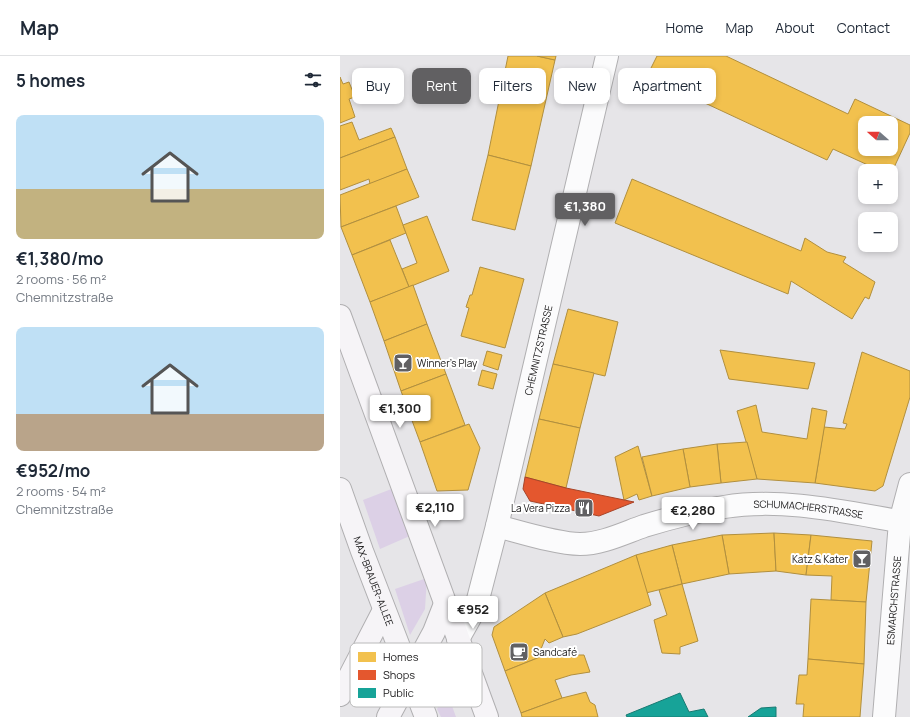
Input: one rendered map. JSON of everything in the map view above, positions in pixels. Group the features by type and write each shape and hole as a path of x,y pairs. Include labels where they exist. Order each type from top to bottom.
{"main road":[{"path":"340,316 459,643"},
{"name":"MAX-BRAUER-ALLEE","path":"340,488 397,643"},
{"path":"428,643 445,604"},
{"path":"367,643 384,610"},
{"path":"340,695 350,676"},
{"path":"482,704 487,717"},
{"path":"388,717 394,707"},
{"name":"MAX-BRAUER-ALLEE","path":"422,707 426,717"}],"street":[{"name":"CHEMNITZSTRASSE","path":"458,639 476,607 497,526 607,56"},
{"name":"ESMARCHSTRASSE","path":"884,717 910,484"},
{"name":"SCHUMACHERSTRASSE","path":"497,526 567,542 591,543 657,522 697,512 724,507 758,504 794,505 905,522"}],"shaded area":[{"path":"394,488 412,535 380,549 363,500"},
{"path":"427,578 425,609 410,635 395,589"},
{"path":"438,707 452,707 456,717 441,717 437,709"}],"building: Homes":[{"path":"508,56 537,56 555,60 546,100 546,68 506,68"},
{"path":"537,56 556,56 555,60"},
{"path":"657,56 726,56 848,114 855,99 891,116 858,116 858,156 898,156 898,119 910,125 910,133 896,164 866,164 833,149 827,160 707,104 716,104 716,68 651,68"},
{"path":"340,77 343,84 349,82 352,90 352,98 349,99 355,117 340,123"},
{"path":"498,104 545,104 531,166 488,155"},
{"path":"352,122 359,140 391,128 395,137 340,158 340,126"},
{"path":"395,137 407,169 370,184 369,179 340,190 340,158"},
{"path":"488,155 531,166 515,230 472,220"},
{"path":"407,169 419,197 341,227 340,195"},
{"path":"632,179 801,251 805,238 827,252 846,257 843,262 875,282 869,299 865,297 852,319 791,281 788,294 615,223"},
{"path":"396,206 406,233 352,255 341,227"},
{"path":"427,216 449,271 409,287 402,269 417,263 403,225"},
{"path":"390,240 409,287 370,302 352,255"},
{"path":"480,267 524,279 505,348 461,336 469,308 466,307 470,295 472,295"},
{"path":"413,285 427,324 384,341 370,302"},
{"path":"568,309 618,322 605,376 553,364"},
{"path":"427,324 446,374 401,391 384,341"},
{"path":"720,350 815,363 808,389 729,379"},
{"path":"487,351 502,355 498,370 483,365"},
{"path":"862,352 910,371 910,397 883,486 875,491 815,483 824,427 845,429 847,424 843,423"},
{"path":"553,364 594,373 580,428 539,419"},
{"path":"482,370 497,374 493,389 478,385"},
{"path":"446,374 465,425 420,442 401,391"},
{"path":"756,405 762,432 807,439 812,408 827,411 815,483 757,479 737,411"},
{"path":"539,419 580,428 566,488 525,477"},
{"path":"469,424 480,448 468,490 437,491 420,442"},
{"path":"747,442 757,479 721,483 717,444"},
{"path":"717,444 721,483 690,487 683,449"},
{"path":"638,446 652,496 639,500 637,494 624,500 615,457"},
{"path":"683,449 690,487 652,496 642,457"},
{"path":"774,533 776,571 729,574 722,535"},
{"path":"774,533 811,535 806,575 776,571"},
{"path":"722,535 729,574 682,584 672,545"},
{"path":"811,535 872,541 866,602 831,600 832,576 806,575"},
{"path":"672,545 682,584 646,593 636,555"},
{"path":"636,555 651,605 577,634 563,637 545,593"},
{"path":"682,584 698,641 680,647 680,654 662,653 654,620 667,615 659,590"},
{"path":"545,593 563,637 549,643 545,639 541,649 545,655 505,671 492,635 494,627"},
{"path":"811,599 866,602 864,664 808,659"},
{"path":"545,655 584,655 590,672 571,675 555,680 562,698 521,713 505,671"},
{"path":"808,659 864,664 860,717 803,717 804,704 796,704 799,675 807,675"},
{"path":"586,692 590,702 595,705 598,717 522,717 521,713 562,698"}],"building: Shops":[{"path":"525,477 566,488 634,502 599,516 530,501 523,489"}],"building: Public":[{"path":"680,693 689,712 704,709 708,717 627,717 626,715"},
{"path":"776,707 776,717 748,717 761,708"}],"place":[{"name":"Winner's Play","path":"403,363"},
{"name":"La Vera Pizza","path":"584,508"},
{"name":"Katz & Kater","path":"862,559"},
{"name":"Sandcafé","path":"519,652"}]}
